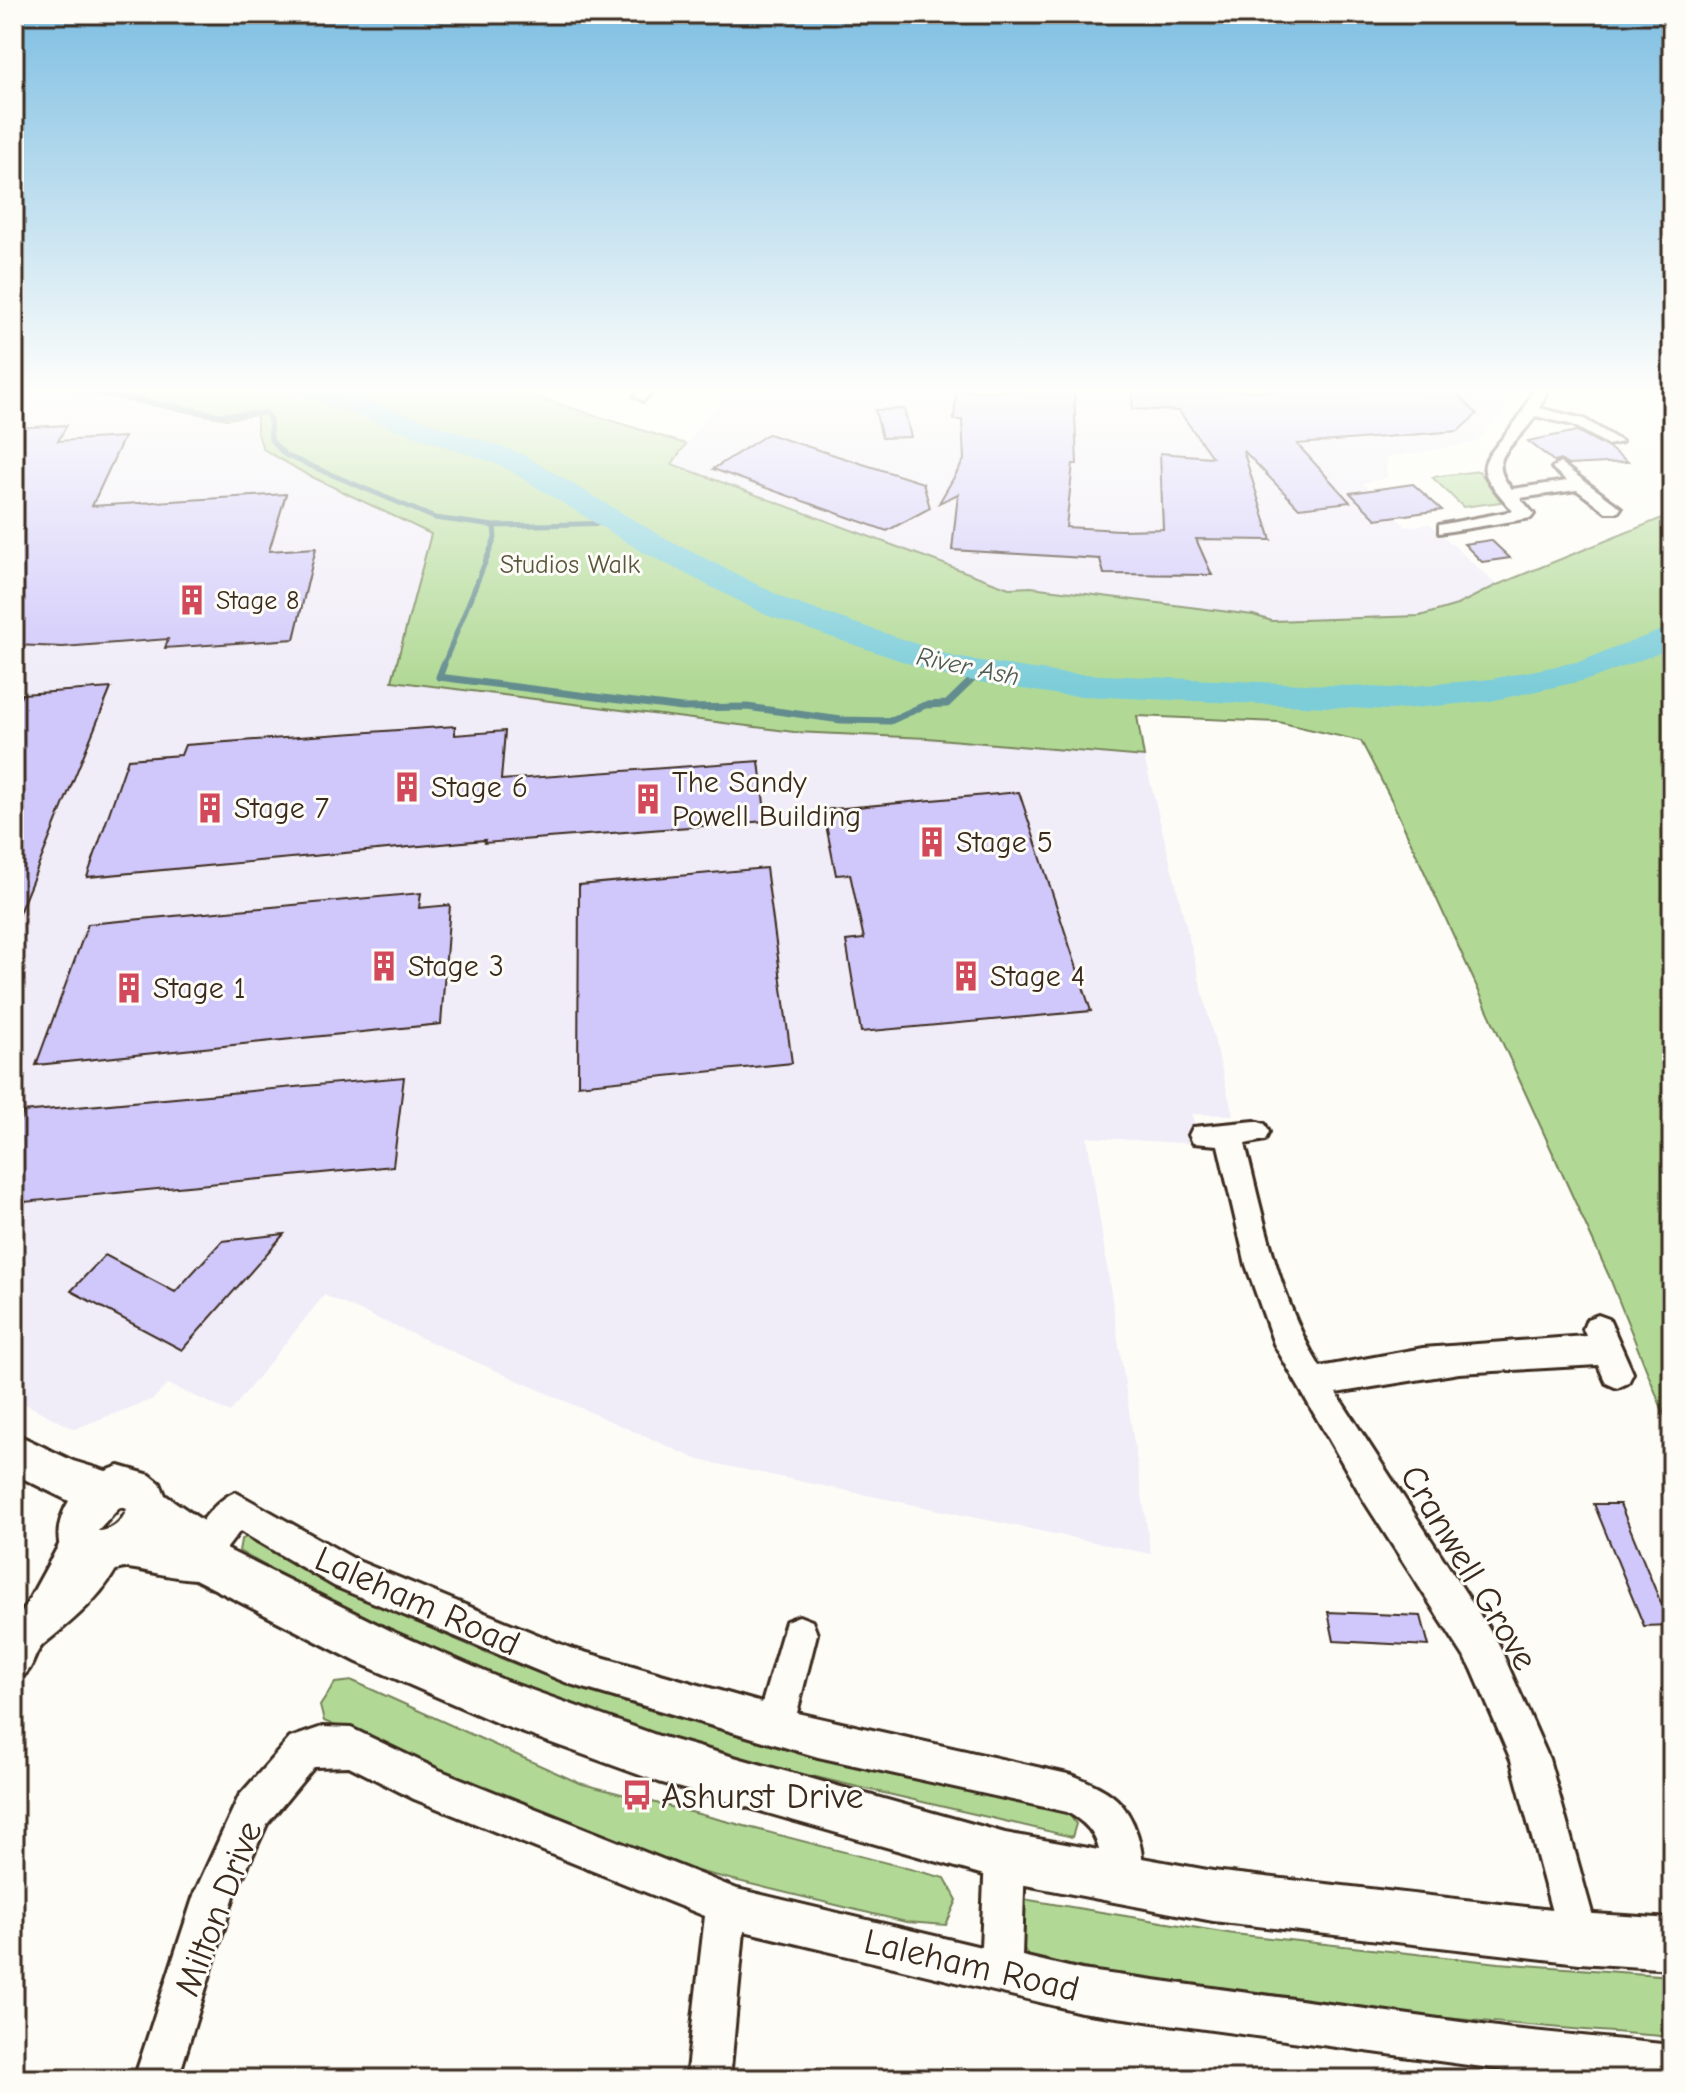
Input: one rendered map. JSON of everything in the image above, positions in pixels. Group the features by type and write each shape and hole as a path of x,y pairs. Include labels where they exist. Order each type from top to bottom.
{"main road":[{"path":"25,1460 54,1491 99,1529"},
{"name":"Laleham Road","path":"99,1529 145,1522 148,1508 191,1538 198,1558"},
{"name":"Laleham Road","path":"99,1529 167,1557 198,1558 373,1646 502,1702 659,1759 1005,1857 1213,1896 1579,1938 1672,1944"}],"street":[{"path":"1445,529 1523,516 1503,489"},
{"path":"1508,495 1550,489"},
{"path":"1587,489 1612,508"},
{"name":"Cranwell Grove","path":"1229,1133 1274,1309 1289,1344 1378,1492 1485,1656 1530,1759 1579,1938"},
{"path":"1313,1383 1371,1369 1461,1356 1607,1351"},
{"name":"Laleham Road","path":"198,1558 235,1509 346,1574 570,1666 775,1726 1072,1794 1102,1809 1120,1840 1124,1881"},
{"path":"20,1652 77,1592 99,1529"},
{"path":"775,1726 799,1634"},
{"name":"Laleham Road","path":"303,1751 322,1746 351,1747 428,1785 726,1905 1081,1991 1512,2050 1672,2066"},
{"name":"Milton Drive","path":"156,2079 215,1892 253,1810 303,1751"},
{"path":"1001,1971 1005,1857"},
{"path":"708,2079 726,1905"}],"shaded area":[{"path":"14,489 336,489 431,535 392,681 794,732 927,738 1144,757 1233,1115 1192,1114 1198,1144 1087,1137 1151,1554 699,1460 324,1295 230,1412 168,1384 153,1399 74,1429 14,1398"},
{"path":"740,489 1369,489 1406,527 1430,524 1497,585 1457,605 1420,616 1272,621 1253,615 1031,587 1009,588"}],"green space":[{"name":"Studios Walk","path":"337,489 739,489 1009,588 1031,587 1253,615 1272,621 1420,616 1457,605 1497,585 1672,514 1672,1434 1609,1276 1392,801 1361,741 1278,722 1137,716 1144,757 927,738 794,732 392,681 431,534"},
{"path":"1444,489 1492,489 1501,502 1463,507"},
{"path":"250,1535 336,1583 424,1626 561,1681 664,1714 778,1745 1066,1810 1076,1824 1072,1837 716,1752 555,1702 446,1658 290,1580 239,1551 241,1540"},
{"path":"353,1681 579,1783 945,1878 957,1900 946,1925 906,1922 656,1861 613,1846 324,1721 320,1706 335,1683"},
{"path":"1023,1899 1234,1934 1499,1963 1672,1976 1672,2037 1429,2016 1268,1998 1108,1973 1028,1956 1017,1936"}],"building":[{"path":"14,489 100,489 92,506 286,494 269,551 316,548 294,639 165,648 168,639 63,647 14,645"},
{"path":"768,489 925,489 930,508 887,531"},
{"path":"947,489 1070,489 1066,527 1163,529 1161,489 1255,489 1271,540 1196,539 1212,575 1104,574 1100,559 952,550 958,494 939,503"},
{"path":"1280,489 1338,489 1350,502 1299,508"},
{"path":"1380,489 1418,489 1442,510 1376,519 1350,493"},
{"path":"1491,540 1510,558 1482,562 1464,544"},
{"path":"111,688 14,923 14,710 22,694"},
{"path":"455,726 455,735 505,731 501,780 759,761 766,821 484,843 485,840 87,877 128,759 181,755 185,745"},
{"path":"1019,792 1091,1011 861,1032 846,941 864,939 850,874 836,875 823,810"},
{"path":"766,868 792,1063 578,1085 579,885"},
{"path":"421,893 419,908 450,905 441,1024 36,1065 88,924"},
{"path":"404,1077 393,1166 14,1203 14,1137 23,1112"},
{"path":"284,1234 182,1350 71,1291 105,1255 175,1292 222,1241"},
{"path":"1594,1504 1620,1504 1670,1625 1644,1626"},
{"path":"1328,1612 1421,1616 1429,1646 1334,1641"}],"waterway":[{"path":"365,489 435,518 494,526"},
{"name":"River Ash","path":"560,489 652,544 778,608 949,667 1060,684 1391,699 1491,690 1591,669 1672,636"},
{"path":"494,526 617,523"},
{"path":"443,666 495,538 494,526"},
{"path":"444,664 439,677 682,708 747,707 841,720 890,721 925,705 947,704 980,672"}],"place":[{"name":"Stage 8","path":"192,600"},
{"name":"Stage 6","path":"407,787"},
{"name":"The Sandy Powell Building","path":"648,799"},
{"name":"Stage 7","path":"210,808"},
{"name":"Stage 5","path":"932,842"},
{"name":"Stage 3","path":"384,966"},
{"name":"Stage 4","path":"966,976"},
{"name":"Stage 1","path":"129,988"},
{"name":"Ashurst Drive","path":"637,1795"}]}
